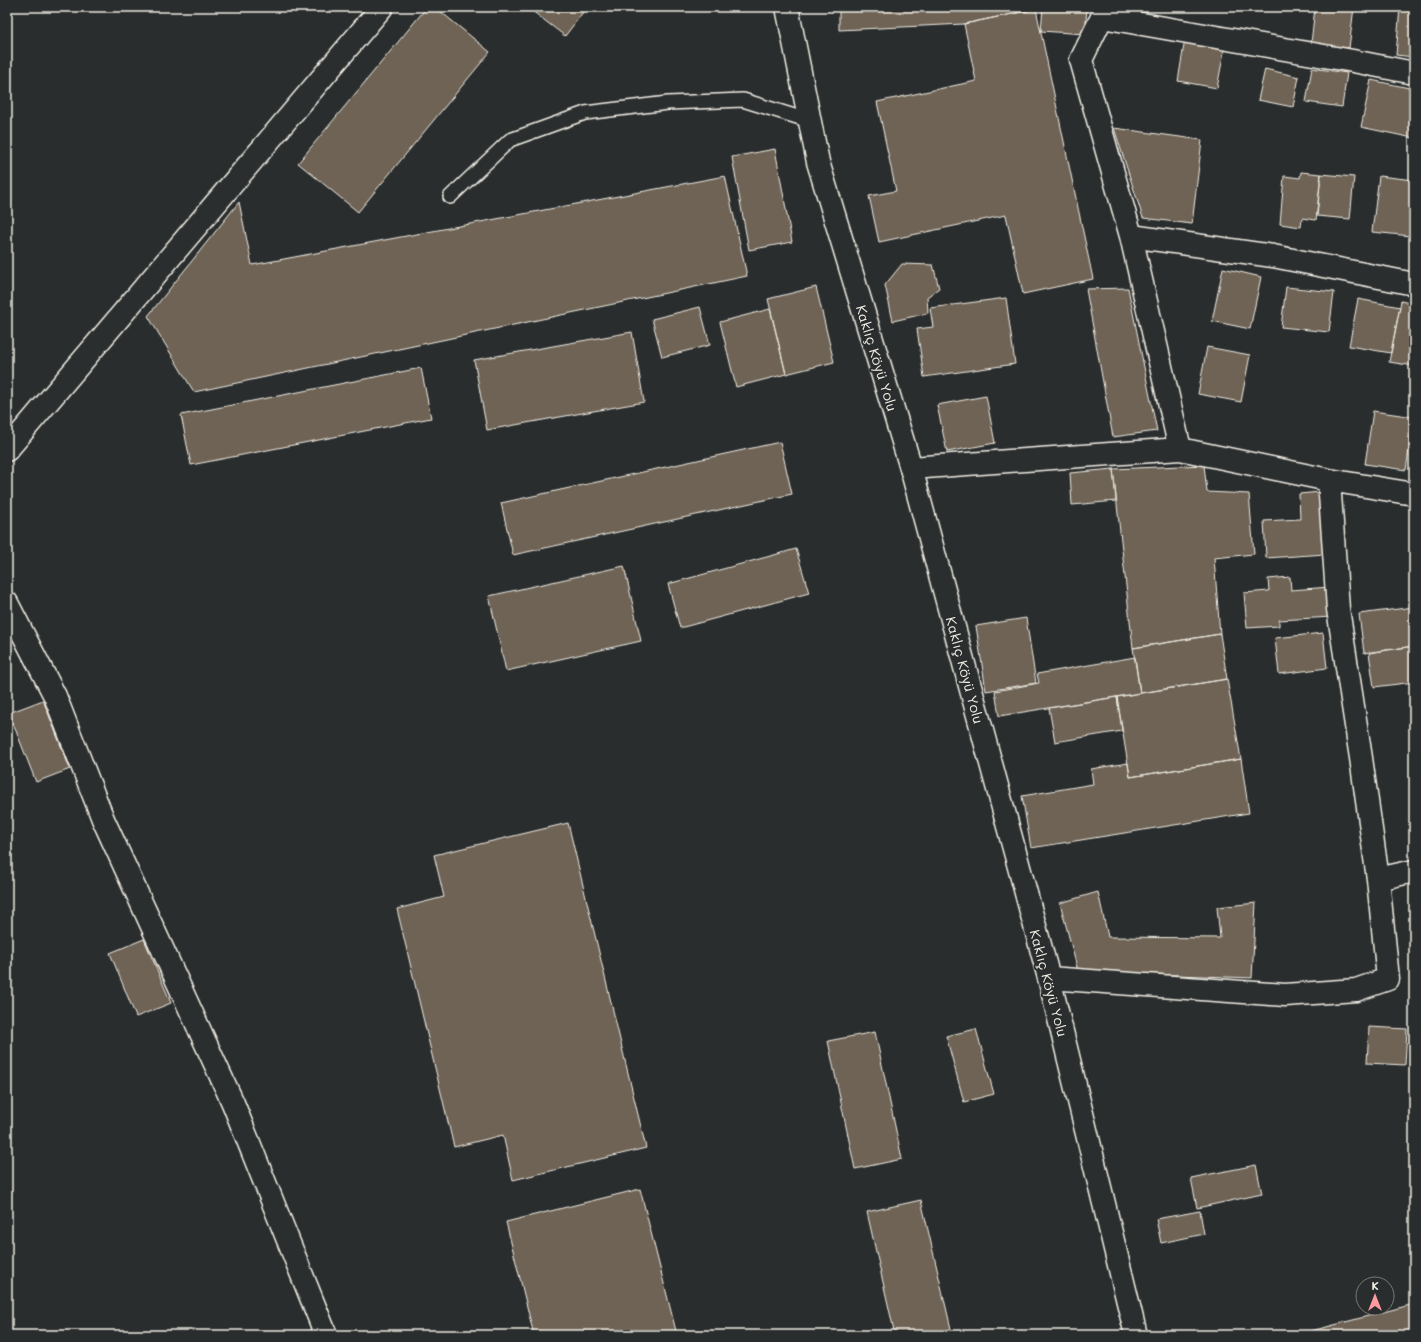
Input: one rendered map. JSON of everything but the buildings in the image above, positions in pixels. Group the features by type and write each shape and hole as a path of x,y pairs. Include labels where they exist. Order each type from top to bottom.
{"street":[{"path":"7,450 382,7"},
{"name":"Kaklıç Köyü Yolu","path":"787,7 818,162 911,468 1049,978 1136,1335"},
{"path":"1180,449 1131,236 1081,60 1102,17 1414,73"},
{"path":"1131,236 1272,256 1414,284"},
{"path":"911,468 1180,449 1329,480 1414,494"},
{"path":"1049,978 1285,995 1356,990 1388,979 1378,879 1338,609 1329,480"},
{"path":"7,603 55,696 103,819 233,1103 326,1335"},
{"path":"1378,879 1414,871"}],"lane":[{"path":"450,197 510,140 585,113 668,103 743,100 810,121"}]}
